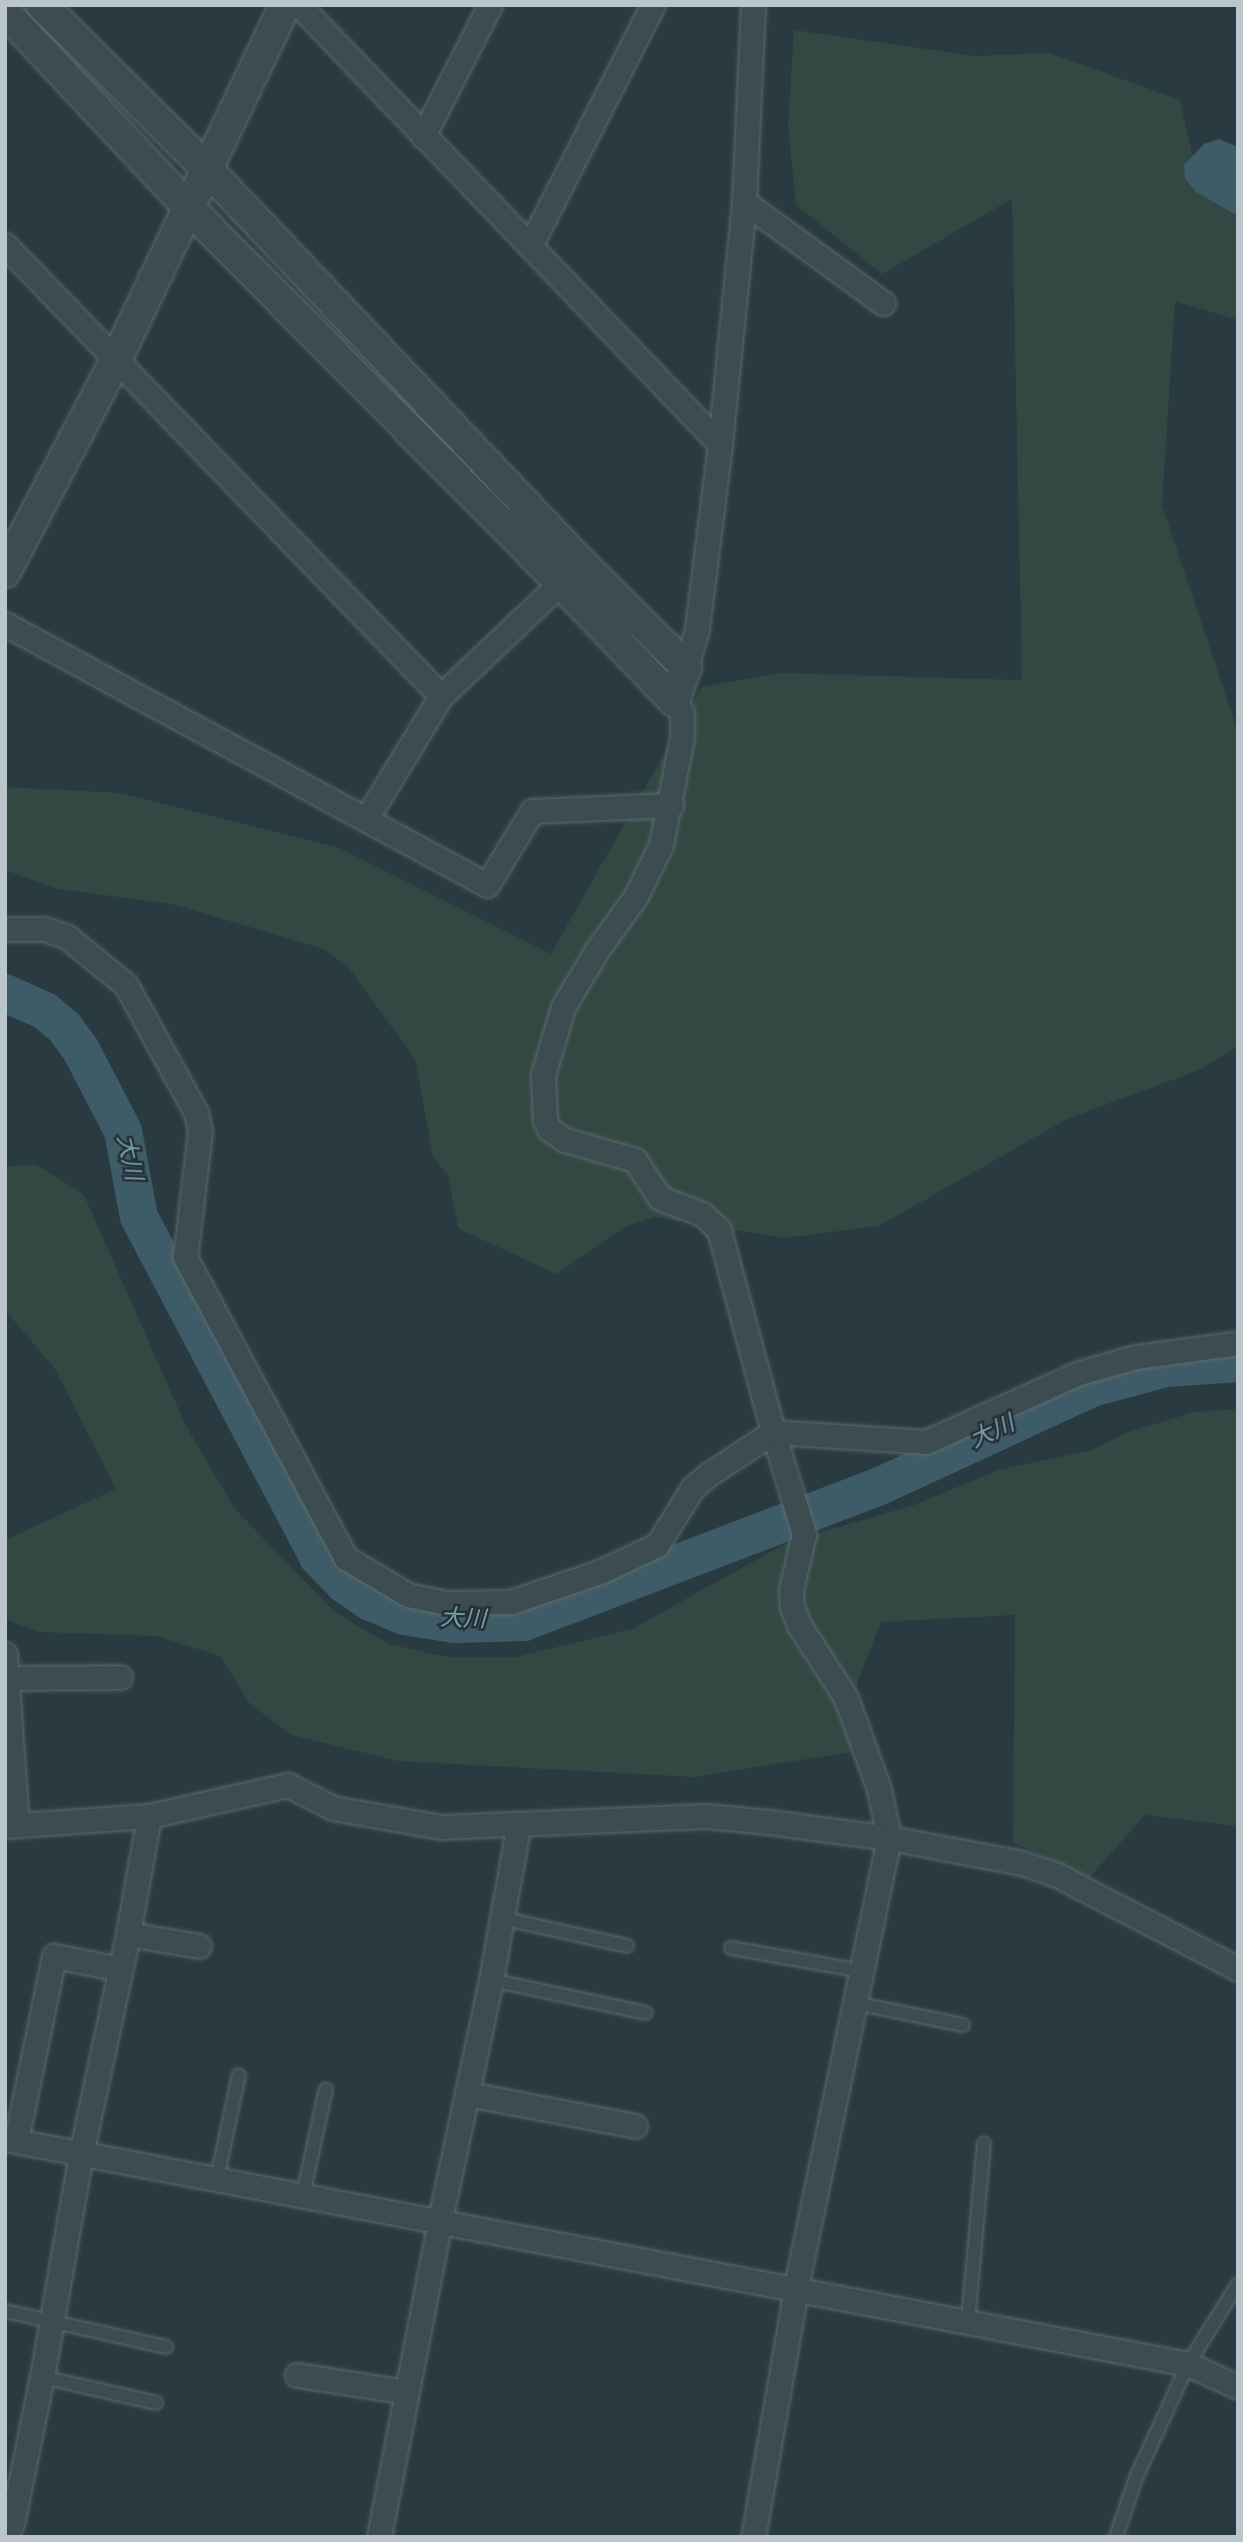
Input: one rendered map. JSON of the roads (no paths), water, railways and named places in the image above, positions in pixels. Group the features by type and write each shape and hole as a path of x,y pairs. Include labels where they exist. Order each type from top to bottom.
{"street":[{"path":"43,5 206,169 571,573 682,713 682,737 671,805 661,845 652,867 563,1007 543,1075 543,1105 548,1129 555,1135 635,1160 660,1198 713,1221 719,1230 802,1530 790,1590 792,1607 799,1625 846,1698 879,1789 889,1838 796,2289 753,2537"},
{"path":"5,572 115,362 285,5"},
{"path":"299,5 720,443"},
{"path":"423,136 490,5"},
{"path":"530,246 653,5"},
{"path":"674,701 697,629 720,443 744,202 752,5"},
{"path":"5,12 187,206 571,573 686,667"},
{"path":"744,202 883,303"},
{"path":"5,245 115,362 441,696"},
{"path":"366,818 441,696 571,573"},
{"path":"5,624 487,885 532,811 671,805"},
{"path":"5,929 44,929 66,936 126,985 197,1113 200,1132 185,1257 346,1558 408,1595 447,1603 510,1602 602,1571 657,1545 692,1489 706,1476 773,1432 926,1442 1079,1373 1135,1357 1238,1343"},
{"path":"5,1654 9,1678 11,1826 149,1816 288,1784 333,1808 441,1827 706,1816 889,1838 1022,1863 1057,1875 1238,1969"},
{"path":"9,1678 120,1678"},
{"path":"5,2536 12,2524 81,2154 121,1969 149,1816"},
{"path":"379,2537 439,2220 491,1980 519,1822"},
{"path":"128,1934 198,1946"},
{"path":"121,1969 54,1956 10,2140 1188,2364 1238,2386"},
{"path":"468,2094 635,2126"},
{"path":"296,2375 407,2392"}],"lane":[{"path":"501,1919 627,1946"},
{"path":"731,1948 861,1971"},
{"path":"491,1980 646,2013"},
{"path":"855,2003 963,2025"},
{"path":"217,2179 239,2075"},
{"path":"303,2195 326,2089"},
{"path":"968,2322 984,2144"},
{"path":"1116,2537 1136,2478 1188,2364 1238,2284"},
{"path":"5,2311 166,2347"},
{"path":"41,2377 156,2403"}],"water":[{"path":"1219,139 1238,147 1238,216 1196,192 1185,179 1184,165 1204,144"}],"waterway":[{"name":"大川","path":"5,993 45,1011 65,1028 81,1050 123,1131 139,1217 318,1557 344,1584 371,1602 404,1616 454,1624 524,1622 880,1486 1092,1388 1166,1368 1238,1363"}]}
